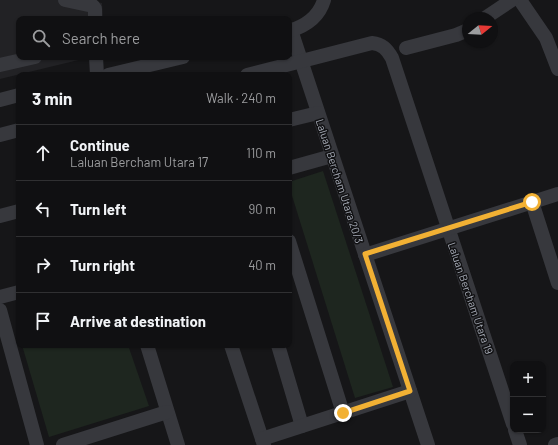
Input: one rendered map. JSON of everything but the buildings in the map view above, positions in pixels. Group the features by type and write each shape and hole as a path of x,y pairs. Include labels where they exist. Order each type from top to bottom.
{"street":[{"path":"65,0 93,6 95,8 95,16"},
{"path":"292,30 306,24 316,17 324,0"},
{"path":"495,12 512,0"},
{"path":"520,0 555,50 558,69"},
{"path":"406,48 462,32"},
{"name":"Laluan Bercham Utara 20/3","path":"292,36 428,445"},
{"name":"Laluan Bercham Utara 19","path":"301,61 372,43 384,46 388,50 392,58 510,415"},
{"path":"0,65 22,60"},
{"path":"96,60 97,72"},
{"path":"141,71 174,60"},
{"path":"259,72 301,61"},
{"path":"0,100 16,96"},
{"path":"292,119 318,114"},
{"path":"0,135 16,131"},
{"path":"292,167 332,156"},
{"path":"365,254 558,194"},
{"path":"532,202 552,243 558,282"},
{"path":"0,216 16,212"},
{"path":"292,261 294,274 343,413"},
{"path":"0,297 16,293"},
{"path":"0,310 37,445"},
{"path":"148,348 178,445"},
{"path":"232,348 263,442 302,426 410,391"},
{"path":"279,348 302,426"},
{"path":"63,445 167,412"},
{"path":"516,433 520,445"}],"shaded area":[{"path":"0,0 85,0 102,3 103,16 16,16 16,60 79,60 29,72 16,72 16,75 0,79"},
{"path":"323,171 393,387 355,398 292,196 292,181"},
{"path":"23,348 129,348 149,406 49,437"}],"route":[{"path":"343,413 410,391 365,254 532,202"}]}
